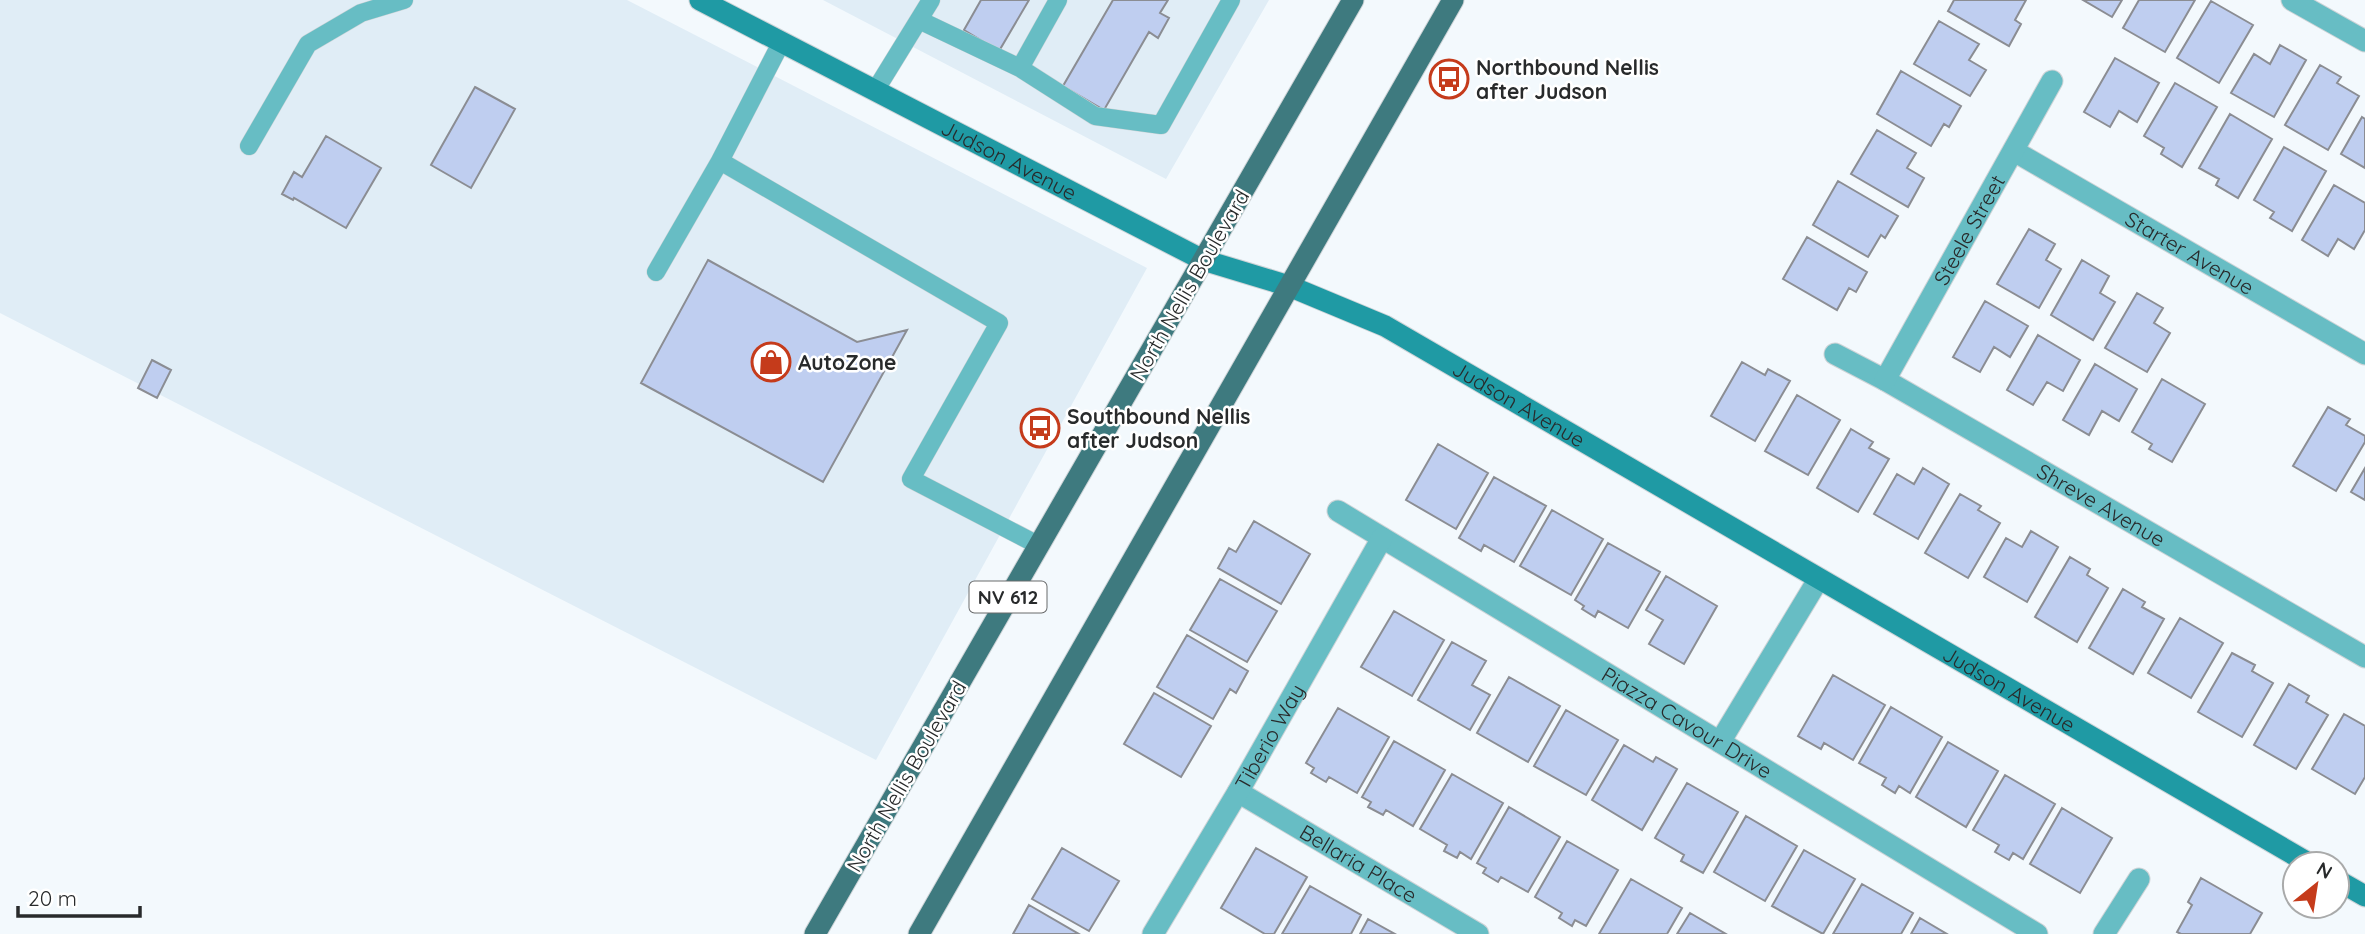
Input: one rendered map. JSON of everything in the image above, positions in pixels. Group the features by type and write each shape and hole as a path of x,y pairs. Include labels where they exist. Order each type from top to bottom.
{"main road":[{"name":"North Nellis Boulevard","path":"815,934 1353,0"},
{"path":"919,934 1452,0"}],"street":[{"name":"Judson Avenue","path":"700,0 1203,260 1289,286 1385,326 2286,850"},
{"path":"2292,0 2365,41"},
{"name":"Steele Street","path":"1885,380 2052,80"},
{"name":"Starter Avenue","path":"2014,152 2365,354"},
{"name":"Shreve Avenue","path":"1835,354 1885,380 2365,657"},
{"name":"Piazza Cavour Drive","path":"1338,511 2037,934"},
{"name":"Tiberio Way","path":"1153,934 1238,792 1382,538"},
{"path":"1720,742 1818,580"},
{"name":"Bellaria Place","path":"1238,792 1478,934"},
{"path":"2104,934 2139,879"}],"lane":[{"path":"249,146 309,44 361,13 404,0"},
{"path":"875,91 931,0"},
{"path":"1020,68 1058,0"},
{"path":"919,20 1020,68 1095,116 1161,125 1231,0"},
{"path":"656,272 720,161 781,43"},
{"path":"720,161 999,323 911,479 1038,545"}],"shaded area":[{"path":"0,0 627,0 1147,268 876,760 0,313"},
{"path":"823,0 1269,0 1166,179"}],"building":[{"path":"981,0 1029,0 999,51 964,30"},
{"path":"1113,0 1168,0 1160,13 1169,18 1158,38 1149,32 1104,110 1063,86"},
{"path":"1954,0 2026,0 2015,20 2021,24 2009,46 1948,11"},
{"path":"2083,0 2122,0 2112,17"},
{"path":"2139,0 2195,0 2165,52 2123,28"},
{"path":"2211,1 2253,25 2219,83 2177,58"},
{"path":"1939,21 1979,44 1969,60 1986,70 1970,96 1914,64"},
{"path":"2280,45 2306,60 2274,117 2231,93 2254,54 2270,64"},
{"path":"2115,58 2159,83 2137,122 2119,111 2110,127 2084,112"},
{"path":"2320,65 2341,77 2337,83 2359,96 2328,150 2285,125"},
{"path":"1901,71 1961,106 1949,127 1944,124 1931,146 1877,114"},
{"path":"2175,83 2217,107 2182,167 2161,154 2164,148 2144,136"},
{"path":"475,87 515,109 471,188 431,165"},
{"path":"2230,114 2272,139 2238,198 2216,185 2219,179 2199,168"},
{"path":"2362,117 2365,119 2365,168 2341,154"},
{"path":"1877,130 1916,153 1907,168 1924,178 1908,207 1851,174"},
{"path":"326,136 381,168 346,228 282,194 294,172 302,177"},
{"path":"2284,147 2326,171 2292,231 2270,218 2274,212 2254,200"},
{"path":"1838,181 1898,216 1885,238 1881,235 1868,257 1813,225"},
{"path":"2334,185 2365,203 2365,230 2354,249 2338,239 2328,256 2302,240"},
{"path":"2029,229 2055,244 2046,260 2061,269 2039,308 1997,284"},
{"path":"1807,237 1867,272 1856,292 1849,288 1837,310 1783,279"},
{"name":"AutoZone","path":"708,260 857,342 907,330 823,482 641,383"},
{"path":"2082,260 2109,276 2100,293 2115,302 2093,340 2051,315"},
{"path":"2137,293 2163,308 2154,323 2170,333 2147,372 2105,348"},
{"path":"1985,301 2028,326 2010,357 1994,347 1980,372 1953,357"},
{"path":"2038,335 2080,360 2063,391 2047,382 2033,405 2007,390"},
{"path":"152,360 171,370 157,398 138,388"},
{"path":"1742,362 1765,375 1768,369 1790,381 1755,441 1711,416"},
{"path":"2095,364 2137,389 2119,421 2102,411 2089,435 2063,420"},
{"path":"2162,379 2205,404 2172,462 2149,449 2152,444 2132,432"},
{"path":"1797,395 1840,420 1808,475 1765,451"},
{"path":"2328,407 2350,419 2346,425 2365,436 2365,442 2336,491 2293,466"},
{"path":"1851,429 1873,442 1869,448 1889,459 1858,512 1817,488"},
{"path":"1438,444 1488,473 1456,529 1406,500"},
{"path":"1923,468 1949,484 1918,539 1874,514 1897,474 1914,484"},
{"path":"2365,468 2365,500 2351,492"},
{"path":"1494,477 1546,506 1514,562 1484,545 1481,551 1459,538"},
{"path":"1960,494 1981,506 1978,510 2000,523 1968,578 1925,553"},
{"path":"1552,510 1603,539 1571,595 1520,566"},
{"path":"1254,521 1310,554 1281,604 1218,568 1229,548 1236,552"},
{"path":"2031,531 2058,547 2027,602 1984,577 2006,538 2022,547"},
{"path":"1608,543 1660,572 1628,628 1598,611 1595,617 1582,609 1584,606 1575,600"},
{"path":"2070,557 2090,569 2087,575 2108,588 2077,642 2035,617"},
{"path":"1666,576 1717,606 1684,664 1649,644 1663,620 1646,610"},
{"path":"1220,579 1277,611 1247,662 1190,630"},
{"path":"2123,589 2145,602 2142,607 2164,619 2133,674 2089,648"},
{"path":"1394,611 1444,640 1412,696 1361,667"},
{"path":"2180,618 2223,643 2191,698 2148,673"},
{"path":"1187,635 1248,671 1236,693 1230,689 1213,719 1157,687"},
{"path":"1452,642 1486,661 1472,685 1490,695 1470,730 1418,700"},
{"path":"2232,653 2255,665 2252,671 2273,683 2242,737 2198,712"},
{"path":"1833,675 1885,705 1853,760 1824,743 1821,749 1798,736"},
{"path":"1509,677 1560,706 1528,762 1477,733"},
{"path":"2289,684 2309,696 2306,702 2328,715 2296,769 2254,745"},
{"path":"1154,693 1211,726 1181,777 1124,744"},
{"path":"1891,707 1942,737 1910,793 1899,786 1895,793 1882,785 1886,778 1859,763"},
{"path":"1338,708 1389,737 1357,793 1329,777 1326,782 1311,773 1314,768 1306,763"},
{"path":"1566,710 1618,740 1586,795 1534,766"},
{"path":"2344,714 2365,726 2365,777 2355,794 2312,769"},
{"path":"1394,741 1445,770 1413,826 1386,810 1383,815 1368,807 1371,802 1362,797"},
{"path":"1948,742 1998,771 1966,827 1916,797"},
{"path":"1624,745 1653,762 1656,757 1677,769 1642,830 1592,800"},
{"path":"1452,774 1503,803 1471,859 1460,852 1457,858 1444,851 1447,845 1420,829"},
{"path":"2005,775 2055,804 2023,859 2013,853 2009,860 1995,852 1999,845 1973,830"},
{"path":"1687,783 1738,812 1703,873 1681,861 1684,855 1655,838"},
{"path":"1509,807 1560,837 1528,892 1501,877 1498,882 1483,873 1486,868 1477,863"},
{"path":"2062,808 2112,838 2080,893 2030,864"},
{"path":"1746,816 1797,846 1765,901 1714,872"},
{"path":"1567,841 1618,870 1586,926 1575,920 1572,926 1559,918 1562,913 1535,897"},
{"path":"1062,848 1119,881 1089,931 1032,899"},
{"path":"1256,848 1307,877 1274,934 1265,934 1221,908"},
{"path":"1804,850 1855,879 1823,934 1772,906"},
{"path":"2201,878 2262,913 2250,934 2177,932 2192,905 2188,902"},
{"path":"1631,879 1682,908 1667,934 1599,934"},
{"path":"1862,884 1913,913 1901,934 1833,934"},
{"path":"1310,886 1361,915 1351,934 1282,934"},
{"path":"1029,905 1079,934 1013,934"},
{"path":"1690,913 1726,934 1677,934"},
{"path":"1920,918 1947,934 1911,934"},
{"path":"1368,919 1395,934 1360,934"}],"place":[{"name":"Northbound Nellis after Judson","path":"1449,79"},
{"name":"AutoZone","path":"771,362"},
{"name":"Southbound Nellis after Judson","path":"1040,428"}]}
